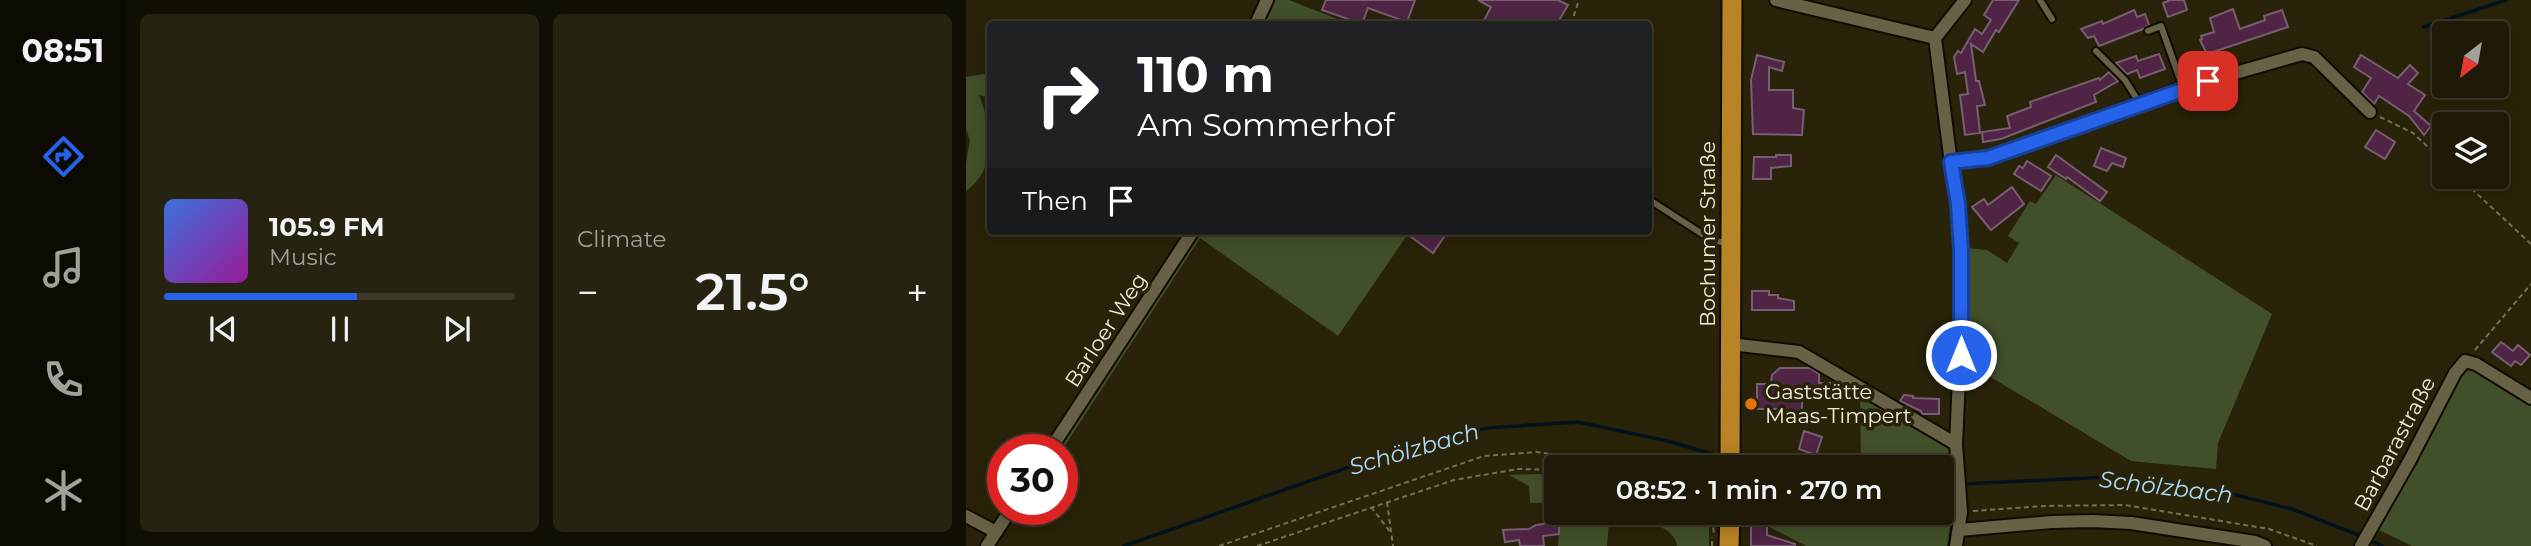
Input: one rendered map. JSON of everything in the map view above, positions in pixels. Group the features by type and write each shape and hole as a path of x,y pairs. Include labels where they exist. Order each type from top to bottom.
{"main road":[{"name":"Bochumer Straße","path":"1730,455 1732,0"}],"street":[{"path":"1257,21 1267,0"},
{"path":"1776,0 1935,38"},
{"path":"1956,546 1960,506 1956,444 1961,355 1961,249 1958,204 1935,38 1965,0"},
{"path":"1951,162 1988,158 2183,88 2302,54 2314,57 2370,112"},
{"name":"Barloer Weg","path":"1060,434 1190,235"},
{"path":"1730,344 1800,352 1956,444"},
{"path":"2465,361 2476,364 2531,398"},
{"name":"Barbarastraße","path":"2361,546 2455,373 2465,361"},
{"path":"966,516 996,532"},
{"path":"1959,530 2052,522 2118,523 2255,542 2265,546"},
{"path":"987,546 1001,525"}],"lane":[{"path":"2040,0 2052,19"},
{"path":"2148,31 2161,26 2183,88"},
{"path":"2096,51 2125,80 2140,104"},
{"path":"1652,202 1713,241 1731,243"}],"path":[{"path":"1572,21 1579,0"},
{"path":"2370,112 2413,133 2432,151"},
{"path":"2472,189 2531,244"},
{"path":"2465,361 2531,284"},
{"path":"1219,546 1484,456 1537,452 1556,455"},
{"path":"1257,546 1454,480 1518,469 1544,470"},
{"path":"1387,501 1393,546"},
{"path":"1954,507 1960,506"},
{"path":"1371,507 1391,534"},
{"path":"1712,546 1721,541"}],"green space":[{"path":"1273,0 1289,0 1342,21 1263,21"},
{"path":"987,74 987,97 979,95 987,120 987,162 977,182 966,191 966,163 970,140 966,129 966,77"},
{"path":"2056,175 2272,314 2218,443 2216,469 2131,461 1967,363 1967,248 1987,250 2007,263 2019,243 2008,236 2030,201 2036,204"},
{"path":"1194,235 1407,235 1338,336 1200,238 1072,434 1065,434"},
{"path":"2466,368 2475,368 2531,401 2531,546 2412,546 2377,529"},
{"path":"1860,392 1951,446 1952,455 1861,455"},
{"path":"1544,474 1544,503 1530,503 1529,486 1509,475"},
{"path":"1559,525 1609,525 1607,546 1558,546"},
{"path":"1652,525 1709,525 1709,546 1677,546 1674,537"},
{"path":"1766,525 1950,525 1947,546 1806,546"}],"building":[{"path":"1326,0 1415,0 1407,21 1368,8 1363,21 1353,21 1322,10"},
{"path":"1478,0 1558,0 1568,5 1559,21 1484,21 1491,7"},
{"path":"1993,0 2019,0 1983,52 1971,44 1976,81 1979,81 1985,105 1977,106 1980,133 1965,135 1960,95 1968,94 1965,72 1957,74 1954,57 1958,51 1961,53 1975,29 1982,34 1991,20 1984,15"},
{"path":"2184,0 2187,10 2168,17 2163,3"},
{"path":"2233,9 2240,29 2265,20 2264,16 2282,10 2288,27 2207,54 2200,40 2201,36 2214,32 2210,18"},
{"path":"2134,10 2137,17 2145,14 2149,25 2099,46 2094,36 2088,38 2081,29 2102,21 2103,24"},
{"path":"2159,54 2165,69 2140,78 2137,70 2127,74 2116,63 2136,56 2138,61"},
{"path":"1757,55 1784,62 1782,71 1769,67 1769,90 1793,90 1793,108 1804,110 1802,135 1753,134 1751,80"},
{"path":"2361,55 2398,78 2410,65 2418,73 2408,84 2425,95 2414,111 2431,126 2424,135 2409,116 2379,96 2374,104 2362,92 2371,78 2354,67"},
{"path":"2109,72 2118,81 2094,95 2096,102 2001,139 1983,142 1982,132 2010,128 2007,116 2031,107 2030,102 2099,78 2100,80"},
{"path":"2376,130 2395,142 2385,159 2365,147"},
{"path":"2101,148 2126,158 2123,167 2112,163 2107,171 2094,166"},
{"path":"1791,155 1791,166 1771,168 1771,179 1753,179 1754,157"},
{"path":"2056,155 2107,192 2100,201 2048,167"},
{"path":"2027,161 2051,176 2041,191 2014,174 2019,166 2023,168"},
{"path":"2012,187 2024,204 1991,230 1972,207 1984,199 1988,205"},
{"path":"1408,235 1445,235 1433,253"},
{"path":"1752,291 1769,291 1769,295 1778,295 1778,298 1794,301 1794,310 1752,310"},
{"path":"2501,342 2513,351 2518,345 2530,355 2521,365 2515,361 2511,366 2492,352"},
{"path":"1780,368 1810,368 1819,374 1819,383 1830,383 1830,391 1823,396 1802,395 1802,416 1779,416 1779,409 1757,409 1757,384 1771,384 1772,375"},
{"path":"1904,395 1939,399 1939,414 1922,414 1900,401"},
{"path":"1804,431 1822,437 1816,455 1799,449"},
{"path":"1536,525 1559,525 1559,534 1543,536 1544,546 1520,546 1519,540 1505,542 1503,530 1529,529"},
{"path":"1751,526 1767,526 1767,535 1795,546 1751,546"}],"waterway":[{"path":"2424,27 2506,0"},
{"name":"Schölzbach","path":"1124,546 1415,444 1488,428 1578,422 1672,442 1714,455"},
{"name":"Schölzbach","path":"1954,484 2109,477 2216,490 2292,509 2361,536"},
{"name":"Schölzbach","path":"2368,539 2382,546"}],"place":[{"name":"Gaststätte Maas-Timpert","path":"1751,404"}],"route":[{"path":"1961,355 1961,249 1958,204 1951,162 1988,158 2208,81"}]}
